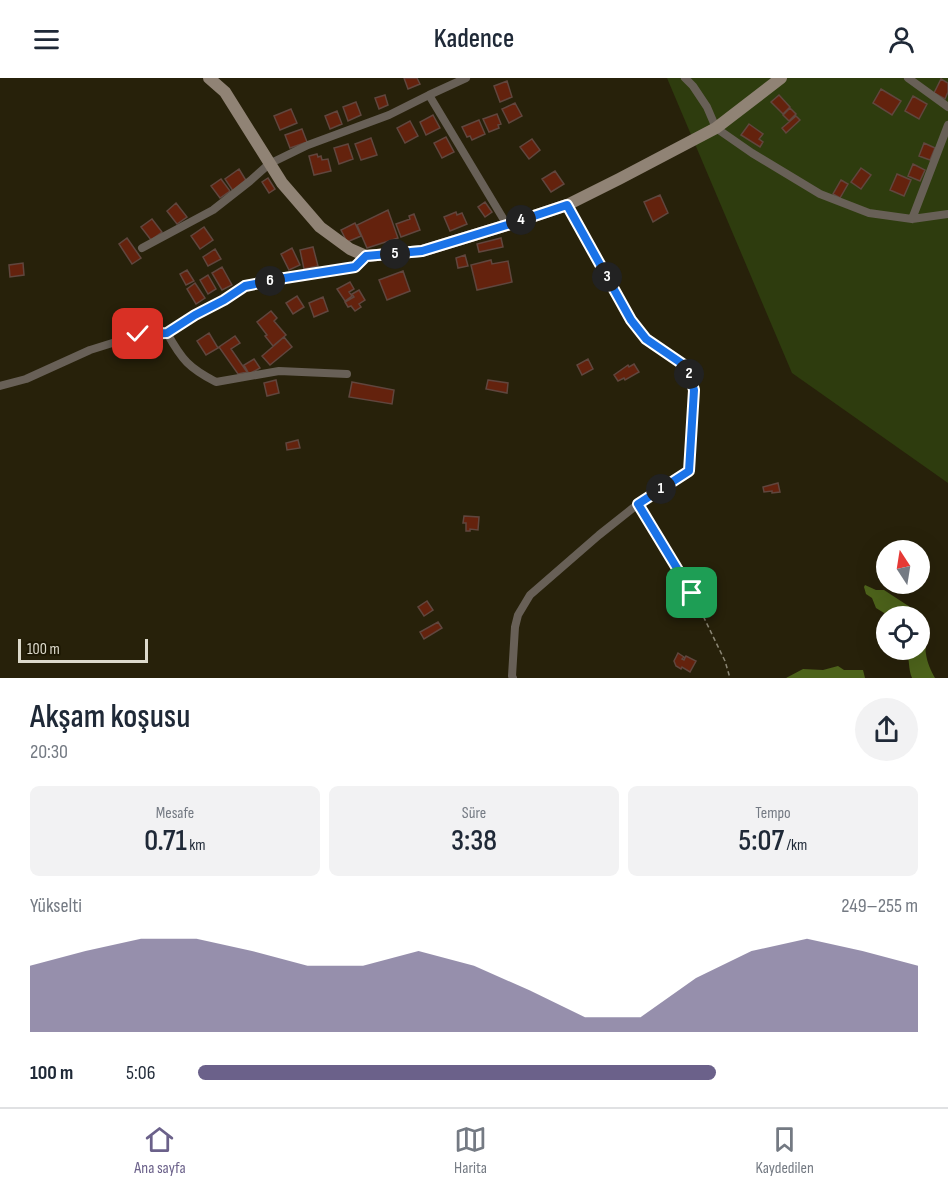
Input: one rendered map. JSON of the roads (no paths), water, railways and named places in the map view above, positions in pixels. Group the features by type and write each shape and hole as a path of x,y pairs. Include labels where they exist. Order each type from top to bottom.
{"street":[{"path":"209,78 225,92 282,183 320,227 350,249 366,256 422,251 567,205 716,128 781,78"},
{"path":"142,248 213,210 269,164 308,145 389,115 466,78"},
{"path":"685,78 707,107 716,128 752,153 820,194 869,213 912,219 948,214"},
{"path":"908,78 948,107"},
{"path":"429,94 507,225"},
{"path":"912,219 948,125"},
{"path":"513,678 515,627 518,615 530,595 638,504 689,471 694,390 687,367 646,339 631,320 567,205"},
{"path":"0,386 26,379 90,350 138,334 167,333 245,286 355,267 366,256"},
{"path":"167,333 187,364 216,382 279,371 347,374"}]}
